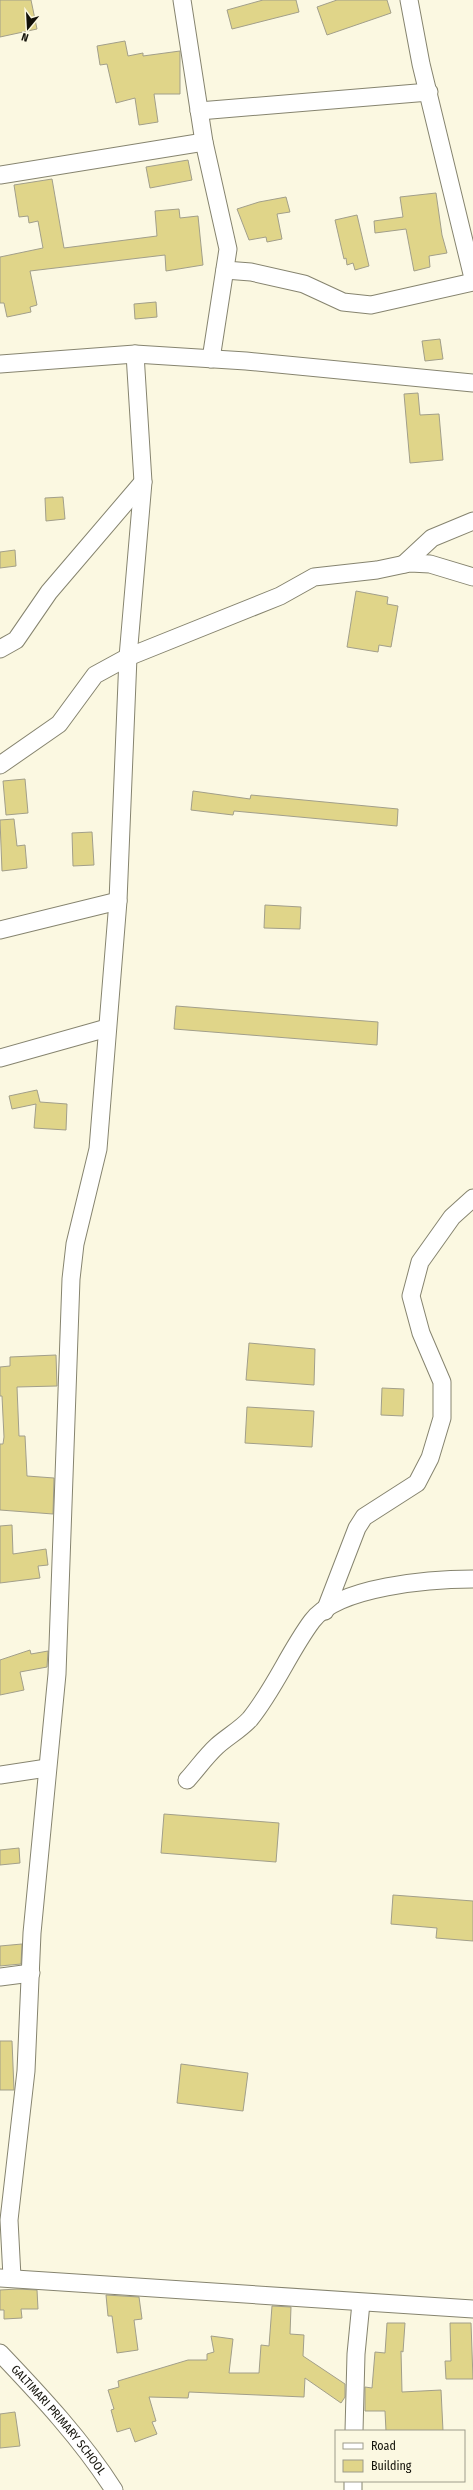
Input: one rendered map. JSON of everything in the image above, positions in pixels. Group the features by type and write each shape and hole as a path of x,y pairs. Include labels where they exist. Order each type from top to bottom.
{"street":[{"path":"182,0 204,142 228,249 212,359"},
{"path":"409,0 473,278"},
{"path":"199,111 429,92"},
{"path":"0,174 204,142"},
{"path":"225,270 251,272 304,284 343,302 371,305 473,282"},
{"path":"135,354 143,482 128,657 118,901 98,1149 75,1244 71,1279 57,1674 32,1934 26,2071 9,2220 6,2278 361,2303 473,2309"},
{"path":"0,364 135,354 212,359 473,383"},
{"path":"0,649 16,640 49,592 143,482"},
{"path":"404,564 432,538 473,521"},
{"path":"0,765 59,724 95,675 128,657 280,596 314,577 377,570 404,564 430,564 473,577"},
{"path":"0,930 118,901"},
{"path":"0,1058 107,1028"},
{"path":"325,1611 357,1528 364,1517 417,1483 430,1458 442,1418 442,1382 421,1333 411,1296 420,1262 452,1217 473,1198"},
{"path":"187,1780 216,1746 249,1720 281,1674 313,1620 342,1598 368,1590 455,1579 473,1579"},
{"path":"0,1775 47,1768"},
{"path":"0,1977 31,1973"},
{"path":"354,2430 356,2354 361,2303"},
{"name":"GALTIMARI PRIMARY SCHOOL","path":"0,2353 40,2394 98,2466 114,2490"}],"building":[{"path":"0,0 31,0 37,29 0,37"},
{"path":"263,0 296,0 299,12 232,29 227,10"},
{"path":"337,0 387,0 391,13 327,35 317,7"},
{"path":"125,41 128,56 143,53 143,56 180,51 180,94 154,94 158,122 139,125 135,98 116,103 107,64 100,65 97,46"},
{"path":"188,160 192,180 150,188 146,167"},
{"path":"52,179 64,248 157,236 155,211 179,209 180,218 198,216 203,265 166,271 165,255 30,271 37,305 30,307 31,312 7,317 4,303 0,303 0,257 43,248 38,221 29,223 28,216 19,217 14,185"},
{"path":"436,193 442,235 447,253 429,256 430,267 414,271 406,229 375,233 374,221 403,217 400,197"},
{"path":"286,197 290,212 277,214 282,239 267,242 266,237 249,240 237,209 259,202"},
{"path":"357,215 369,266 355,270 353,263 347,265 346,258 344,259 335,220"},
{"path":"156,302 157,317 135,319 134,304"},
{"path":"440,339 443,359 425,361 422,341"},
{"path":"418,393 420,415 439,414 443,460 410,463 404,394"},
{"path":"63,497 65,519 46,521 45,498"},
{"path":"15,550 16,566 0,568 0,552"},
{"path":"356,591 388,597 387,604 398,606 391,647 379,645 378,652 347,647"},
{"path":"25,779 28,813 6,815 3,781"},
{"path":"193,791 250,799 251,795 398,809 397,826 234,811 233,815 191,810"},
{"path":"14,819 17,846 25,845 27,868 2,871 0,820"},
{"path":"92,832 94,865 73,866 72,833"},
{"path":"265,905 301,907 300,929 264,928"},
{"path":"176,1006 378,1022 377,1045 174,1029"},
{"path":"37,1090 40,1102 67,1104 66,1130 34,1128 36,1104 12,1109 9,1096"},
{"path":"249,1343 315,1349 314,1385 246,1380"},
{"path":"56,1355 57,1386 17,1387 19,1436 25,1436 27,1476 54,1478 53,1514 0,1510 0,1444 3,1444 4,1437 2,1396 0,1396 0,1367 10,1366 10,1357"},
{"path":"382,1388 404,1389 403,1416 381,1415"},
{"path":"247,1407 314,1411 312,1447 245,1443"},
{"path":"12,1525 13,1554 46,1549 48,1565 38,1566 40,1578 0,1583 0,1526"},
{"path":"30,1650 31,1654 48,1651 47,1667 20,1672 24,1690 0,1695 0,1660"},
{"path":"164,1814 279,1823 276,1862 161,1853"},
{"path":"19,1848 20,1863 0,1865 0,1850"},
{"path":"393,1895 473,1901 473,1941 436,1938 437,1928 391,1924"},
{"path":"22,1944 21,1964 0,1966 0,1946"},
{"path":"0,2041 12,2041 14,2090 0,2090"},
{"path":"181,2064 248,2073 243,2111 177,2103"},
{"path":"0,2290 37,2290 38,2309 21,2309 22,2318 4,2319 4,2310 0,2310"},
{"path":"106,2295 139,2297 142,2319 134,2320 138,2350 117,2353 112,2316 108,2316"},
{"path":"272,2306 291,2307 290,2334 304,2335 303,2356 345,2384 345,2397 341,2403 305,2378 304,2397 189,2392 188,2398 149,2397 156,2421 152,2422 157,2434 135,2442 130,2428 117,2432 111,2410 114,2409 108,2390 119,2387 118,2381 188,2360 207,2360 207,2354 214,2352 211,2336 233,2339 229,2373 259,2373 261,2345 269,2346"},
{"path":"387,2323 405,2323 403,2352 401,2351 402,2392 441,2390 443,2430 386,2430 385,2411 365,2411 365,2387 372,2388 375,2352 385,2353"},
{"path":"450,2323 471,2323 473,2379 446,2379 445,2361 451,2361"},
{"path":"15,2412 20,2446 0,2448 0,2414"}]}
